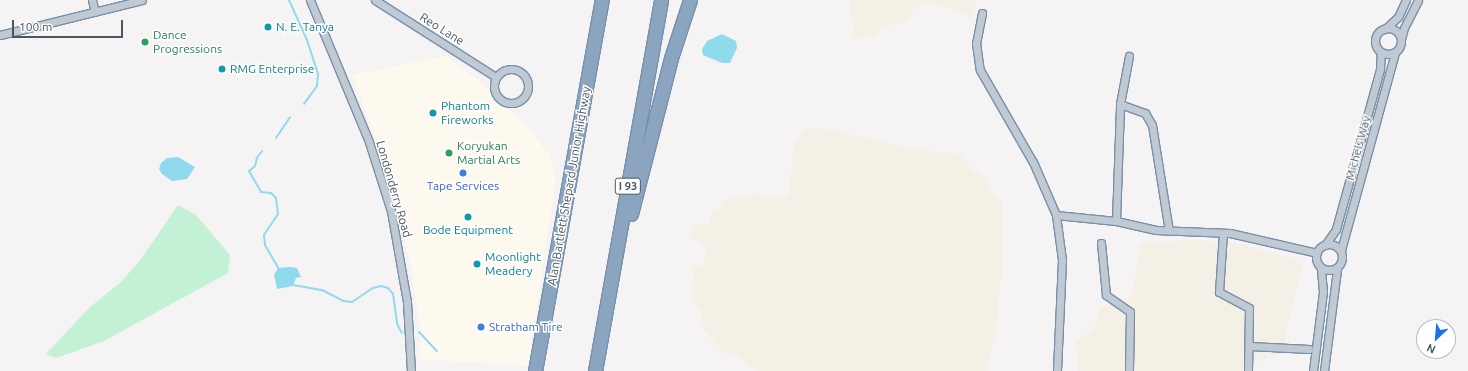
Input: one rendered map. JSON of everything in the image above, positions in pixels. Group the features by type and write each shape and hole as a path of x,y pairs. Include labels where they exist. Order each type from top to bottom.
{"highway":[{"name":"Alan Bartlett Shepard Junior Highway","path":"534,371 602,0"},
{"name":"I 93","path":"595,371 608,305 661,0"},
{"path":"608,305 671,58 690,0"}],"street":[{"path":"92,0 95,12"},
{"path":"0,35 142,0"},
{"name":"Londonderry Road","path":"310,0 369,142 391,211 407,302 411,371"},
{"name":"Reo Lane","path":"375,0 496,77"},
{"path":"1406,0 1398,17 1385,29 1378,33 1375,41 1381,52 1388,54 1395,52 1400,47 1404,28 1418,0"},
{"path":"982,13 976,43 980,70 1033,162 1056,215 1062,260 1057,371"},
{"path":"1385,29 1397,32 1401,39"},
{"name":"Michels Way","path":"1325,245 1336,228 1380,69 1381,52"},
{"name":"Michels Way","path":"1341,250 1395,52"},
{"path":"1116,220 1120,104 1129,56"},
{"path":"505,70 521,72 527,81 526,92 514,102 503,100 496,93 496,77 505,70"},
{"path":"1120,104 1145,112 1152,125 1169,231"},
{"path":"1056,215 1116,220 1145,228 1169,231 1223,233 1251,236 1317,254"},
{"path":"1223,233 1219,292 1249,308 1250,346 1248,371"},
{"path":"1100,243 1106,295 1130,312 1129,371"},
{"path":"1313,371 1323,292 1321,268 1317,261 1317,254 1325,245 1333,245 1341,250 1342,261 1337,269 1324,371"},
{"path":"1321,268 1329,271 1337,269"},
{"path":"1250,346 1309,349"}],"shaded area":[{"path":"446,56 476,79 527,126 550,156 556,175 528,366 420,359 421,333 411,267 389,173 352,75"}],"green space":[{"path":"178,205 196,215 230,255 228,273 104,341 56,358 46,354 89,308 121,282 141,259"}],"sand":[{"path":"849,0 977,0 971,17 931,1 915,9 904,23 882,26 876,35 855,38"},
{"path":"806,128 828,129 905,148 959,154 974,172 979,172 1002,204 1001,278 995,336 992,342 987,371 758,371 746,364 738,355 725,354 699,324 703,315 691,300 695,266 702,265 708,252 698,240 689,238 695,226 709,223 713,210 722,211 721,202 732,197 757,195 783,199 789,194 794,144"},
{"path":"1198,240 1242,244 1294,259 1302,266 1281,354 1252,363 1248,371 1079,371 1076,341 1093,330 1101,308 1132,297 1141,243"}],"water":[{"path":"722,34 736,41 737,48 730,63 722,63 703,55 702,49 707,41"},
{"path":"178,157 195,167 187,179 172,181 162,174 159,169 161,163 167,158"},
{"path":"278,268 297,268 301,277 296,278 293,286 277,289 274,275"}],"waterway":[{"path":"289,0 307,40 318,74 317,86 304,104"},
{"path":"276,138 290,117"},
{"path":"262,151 257,158 255,166 249,171 261,192 271,193 276,198 278,214 264,235 265,245 279,269"},
{"path":"293,285 322,290 344,301 352,302 373,288 381,286 388,288 393,294 397,324 402,333"},
{"path":"419,332 437,351"}],"place":[{"name":"N. E. Tanya","path":"268,27"},
{"name":"Dance Progressions","path":"145,42"},
{"name":"RMG Enterprise","path":"222,69"},
{"name":"Phantom Fireworks","path":"433,113"},
{"name":"Koryukan Martial Arts","path":"449,153"},
{"name":"Tape Services","path":"463,173"},
{"name":"Bode Equipment","path":"468,217"},
{"name":"Moonlight Meadery","path":"477,264"},
{"name":"Stratham Tire","path":"481,327"}]}
